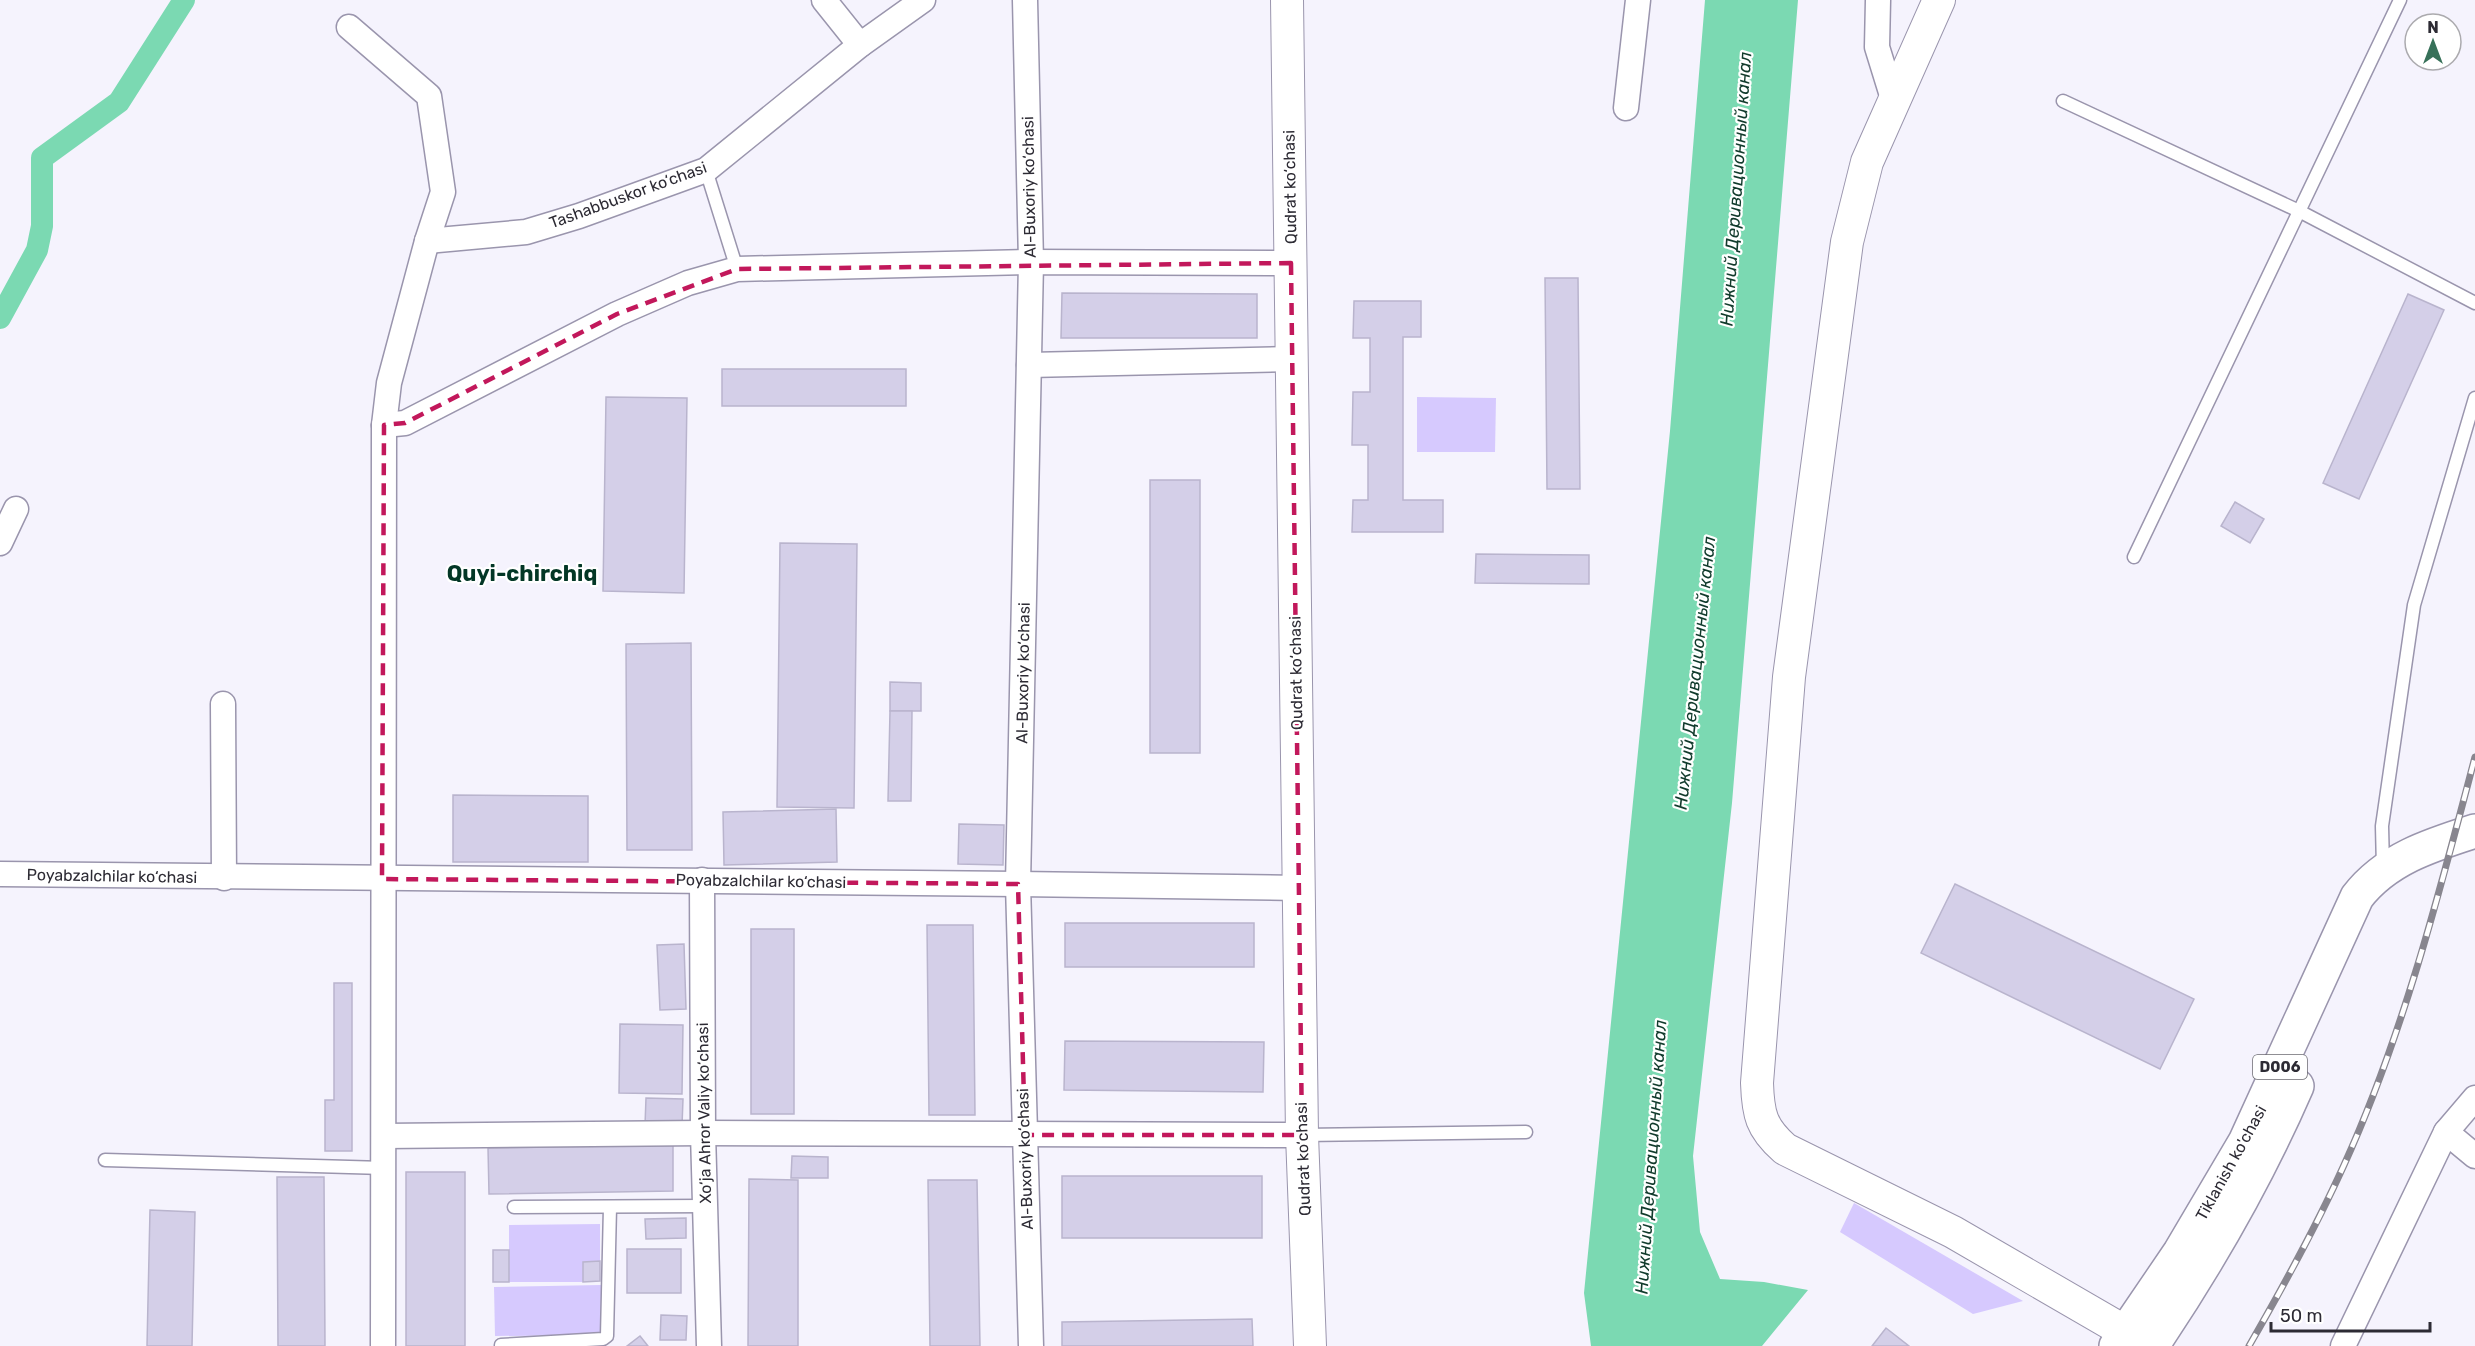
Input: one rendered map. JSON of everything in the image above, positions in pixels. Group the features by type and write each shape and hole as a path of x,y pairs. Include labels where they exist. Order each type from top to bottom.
{"main road":[{"path":"2384,880 2412,854 2475,831"},
{"name":"D006","path":"2136,1342 2222,1238 2253,1181 2282,1122 2384,880 2393,880 2475,845"}],"street":[{"path":"824,0 860,45"},
{"name":"Tashabbuskor ko‘chasi","path":"427,241 526,231 579,216 706,170 860,45 923,0"},
{"name":"Al-Buxoriy ko‘chasi","path":"1026,0 1031,262 1018,884 1031,1346"},
{"name":"Qudrat ko‘chasi","path":"1287,0 1302,1135 1310,1346"},
{"path":"1626,108 1638,0"},
{"path":"1878,0 1877,47 1894,102"},
{"path":"1939,0 1867,162 1847,242 1789,677 1757,1083 1761,1119 1771,1137 1785,1149 1953,1232 2136,1342"},
{"path":"349,27 429,96 443,192 427,241 389,383 384,425 383,1346"},
{"path":"384,425 405,423 617,314 688,283 737,268 1031,262 1291,263"},
{"path":"1029,365 1292,359"},
{"path":"0,543 16,509"},
{"path":"223,704 224,878"},
{"name":"Poyabzalchilar ko‘chasi","path":"0,874 1299,888"},
{"name":"Xo‘ja Ahror Valiy ko‘chasi","path":"702,880 703,1134 709,1346"},
{"path":"2343,1346 2446,1132 2475,1098"},
{"path":"2446,1132 2475,1156"},
{"path":"384,1136 1302,1135"}],"lane":[{"path":"2134,557 2400,0"},
{"path":"2063,100 2299,211 2475,303"},
{"path":"706,170 737,268"},
{"path":"2384,880 2382,826 2414,605 2475,398"},
{"path":"1302,1135 1526,1132"},
{"path":"105,1160 384,1168"},
{"path":"514,1207 705,1206"},
{"path":"501,1345 603,1339 607,1336 610,1207"}],"highlighted area":[{"path":"1291,263 1302,1135 1025,1135 1018,884 382,879 384,425 405,423 617,314 737,269"}],"shaded area":[{"path":"1417,397 1496,398 1495,452 1417,452"},
{"path":"1854,1203 2023,1301 1973,1314 1840,1232"},
{"path":"600,1224 600,1261 583,1262 583,1282 509,1282 509,1225"},
{"path":"601,1285 602,1335 495,1336 494,1287"}],"water":[{"name":"Нижний Деривационный канал","path":"1705,0 1798,0 1732,803 1693,1156 1700,1232 1720,1279 1764,1282 1808,1290 1762,1346 1591,1346 1584,1293 1670,431"}],"building":[{"path":"1545,278 1578,278 1580,489 1547,489"},
{"path":"1062,293 1257,294 1257,338 1061,338"},
{"path":"2408,294 2444,310 2359,499 2323,483"},
{"path":"1354,301 1421,301 1421,337 1403,337 1403,500 1443,500 1443,532 1352,532 1353,500 1368,500 1368,445 1352,445 1353,392 1370,392 1370,338 1353,338"},
{"path":"722,369 906,369 906,406 722,406"},
{"path":"606,397 687,398 684,593 603,591"},
{"path":"1150,480 1200,480 1200,753 1150,753"},
{"path":"2235,502 2264,519 2250,543 2221,526"},
{"path":"780,543 857,544 854,808 777,807"},
{"path":"1476,554 1589,555 1589,584 1475,583"},
{"path":"691,643 692,850 627,850 626,644"},
{"path":"890,682 921,683 921,711 890,711"},
{"path":"890,711 912,711 911,801 888,801"},
{"path":"453,795 588,796 588,862 453,862"},
{"path":"836,809 837,862 724,865 723,812"},
{"path":"959,824 1004,825 1003,865 958,864"},
{"path":"1955,884 2194,999 2160,1069 1921,953"},
{"path":"1065,923 1254,923 1254,967 1065,967"},
{"path":"927,925 973,925 975,1115 929,1115"},
{"path":"751,929 794,929 794,1114 751,1114"},
{"path":"684,944 686,1009 660,1010 657,945"},
{"path":"334,983 352,983 352,1151 325,1151 325,1100 334,1100"},
{"path":"620,1024 683,1025 682,1094 619,1093"},
{"path":"1065,1041 1264,1042 1263,1092 1064,1090"},
{"path":"646,1098 683,1099 682,1126 645,1125"},
{"path":"673,1145 673,1191 489,1194 488,1148"},
{"path":"792,1156 828,1157 828,1178 791,1178"},
{"path":"406,1172 465,1172 465,1346 406,1346"},
{"path":"1062,1176 1262,1176 1262,1238 1062,1238"},
{"path":"277,1177 324,1177 325,1346 278,1346"},
{"path":"749,1179 798,1180 798,1346 748,1346"},
{"path":"928,1180 977,1180 980,1346 930,1346"},
{"path":"150,1210 195,1212 192,1346 147,1346"},
{"path":"686,1218 686,1238 646,1239 645,1219"},
{"path":"627,1249 681,1249 681,1293 627,1293"},
{"path":"493,1250 509,1250 509,1282 493,1282"},
{"path":"600,1261 600,1281 583,1282 583,1262"},
{"path":"661,1315 687,1316 686,1340 660,1340"},
{"path":"1252,1319 1253,1346 1062,1346 1062,1322"},
{"path":"1886,1328 1909,1346 1872,1346"},
{"path":"640,1336 648,1346 627,1346"}],"waterway":[{"path":"0,318 37,250 42,226 42,158 119,102 184,0"}],"railway":[{"path":"2249,1346 2322,1211 2365,1116 2418,964 2475,757"}],"district":[{"name":"Quyi-chirchiq","path":"522,573"}]}
